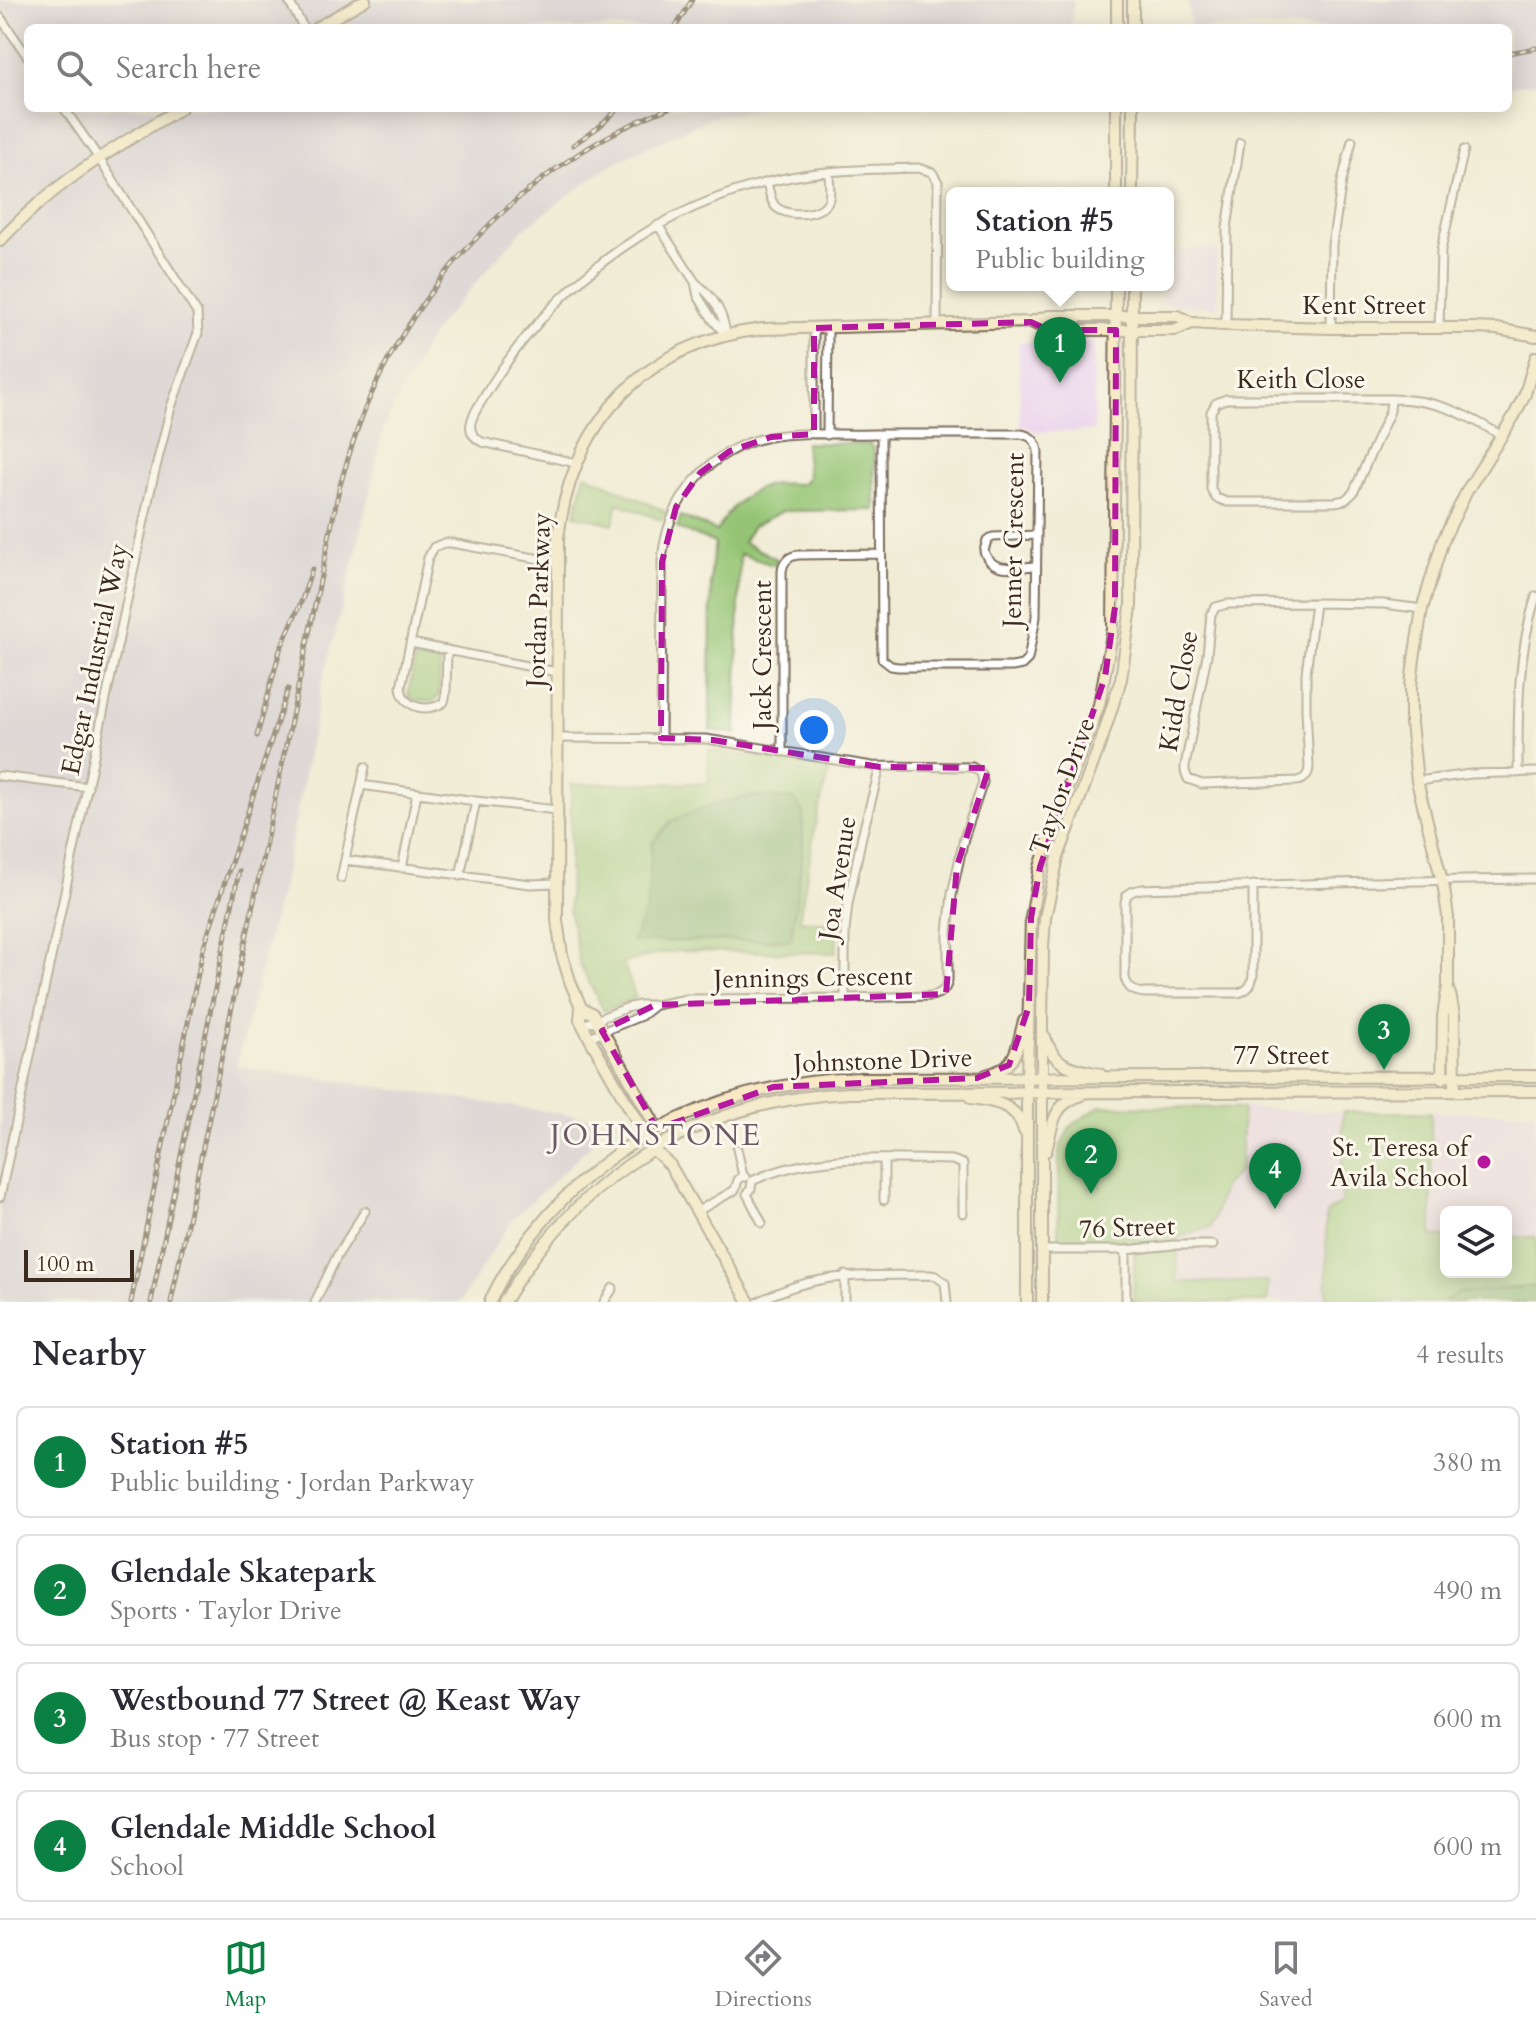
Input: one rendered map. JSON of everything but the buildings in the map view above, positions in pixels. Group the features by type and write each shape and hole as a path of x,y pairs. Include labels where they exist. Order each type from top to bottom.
{"main road":[{"path":"323,24 365,0"},
{"path":"1117,0 1117,24"},
{"path":"1133,0 1133,24"},
{"path":"0,241 42,201 98,157 174,112"},
{"path":"1116,112 1116,187"},
{"path":"1132,187 1133,112"},
{"name":"Taylor Drive","path":"1027,1302 1031,918 1040,867 1099,705 1113,629 1116,291"},
{"name":"Taylor Drive","path":"1042,1302 1045,918 1058,857 1116,698 1128,640 1131,607 1132,291"},
{"name":"Jordan Parkway","path":"670,1165 653,1149 580,1020 581,1007 562,955 557,920 557,562 561,509 576,463 591,434 635,380 691,347 726,335 763,329 1031,322 1049,316 1132,316"},
{"name":"Kent Street","path":"1132,316 1178,316 1192,323 1226,325 1497,329 1536,336"},
{"name":"Jordan Parkway","path":"1031,322 1048,330 1132,330"},
{"name":"Kent Street","path":"1132,330 1176,330 1192,323"},
{"path":"1442,1091 1448,917 1417,781 1411,686 1422,609 1433,570 1468,489 1529,396 1536,357"},
{"path":"1448,986 1454,1015 1455,1091"},
{"path":"977,1078 995,1073 1012,1061 1029,1006"},
{"name":"Jordan Parkway","path":"581,1007 593,1014 665,1142 670,1165"},
{"path":"1042,1027 1048,1049 1057,1060 1082,1070 1122,1078"},
{"name":"77 Street","path":"1027,1078 1536,1076"},
{"name":"Johnstone Drive","path":"490,1302 521,1249 557,1204 597,1167 657,1129 688,1114 730,1098 794,1083 843,1079 1027,1078"},
{"path":"1041,1172 1059,1107 1070,1099 1103,1091"},
{"name":"77 Street","path":"1027,1092 1536,1091"},
{"name":"Johnstone Drive","path":"504,1302 538,1251 562,1222 604,1184 665,1142 723,1116 782,1100 850,1093 1027,1092"},
{"path":"942,1093 986,1100 1013,1110 1022,1122 1027,1141"},
{"path":"670,1165 749,1302"}],"street":[{"path":"288,0 302,24"},
{"path":"0,17 24,51"},
{"name":"Edgar Industrial Way","path":"0,1197 152,483 171,407 198,333 197,313 67,112"},
{"path":"1331,328 1332,244 1352,141"},
{"path":"1226,325 1227,228 1240,143"},
{"path":"1439,328 1441,250 1464,150"},
{"path":"576,463 482,442 471,432 472,419 501,369 545,313 596,267 636,238 697,205 767,182 829,172 926,169 936,176 938,182 937,323"},
{"path":"767,182 772,201 781,210 812,212 825,206 828,200 829,172"},
{"path":"658,225 695,282 708,292 721,314 726,335"},
{"path":"814,328 814,434"},
{"path":"827,435 828,328"},
{"name":"Keith Close","path":"1391,399 1389,414 1353,493 1345,500 1227,502 1213,495 1211,412 1221,400 1391,399 1420,401 1441,405 1471,417 1502,436"},
{"name":"Jenner Crescent","path":"661,738 665,536 676,507 700,473 741,445 771,437 814,434 827,435 881,434 1021,434 1035,440 1038,451 1036,617 1030,656 1025,663 1012,667 898,667 882,659 881,434"},
{"path":"1036,566 998,567 989,563 984,551 987,540 993,537 1037,535"},
{"path":"447,651 444,702 432,708 414,706 405,700 401,691 428,558 437,544 451,543 557,562"},
{"name":"Jack Crescent","path":"782,752 784,563 798,555 881,554"},
{"path":"1518,773 1519,677 1536,596"},
{"name":"Kidd Close","path":"1315,603 1306,673 1307,775 1301,780 1202,784 1188,779 1185,766 1207,655 1210,621 1219,605 1315,603 1384,604 1422,609"},
{"path":"411,643 557,672"},
{"name":"Jennings Crescent","path":"557,738 706,739 880,767 972,767 981,773 983,782 964,838 952,894 946,988 940,993 930,996 687,999 626,1008 583,1025"},
{"path":"341,878 365,767"},
{"name":"Joa Avenue","path":"845,998 848,904 880,767"},
{"path":"1417,781 1466,774 1536,772"},
{"path":"0,776 88,787"},
{"path":"361,785 557,810"},
{"path":"402,868 417,793"},
{"path":"460,876 476,801"},
{"path":"345,860 530,884 556,883"},
{"path":"1253,885 1253,975 1247,990 1238,993 1145,993 1129,987 1125,978 1124,907 1125,898 1130,892 1253,885 1536,879"},
{"name":"Jennings Crescent","path":"589,1037 641,1016 655,1005"},
{"path":"737,1149 743,1176 752,1181"},
{"path":"884,1159 884,1200"},
{"path":"752,1181 789,1167 831,1160 952,1160 963,1164 963,1213"},
{"path":"696,1212 735,1190 743,1176"},
{"path":"747,1194 752,1181"},
{"path":"735,1190 747,1194"},
{"path":"747,1194 762,1223"},
{"path":"315,1302 337,1256 365,1211"},
{"name":"76 Street","path":"1042,1250 1126,1250 1213,1245"},
{"path":"1126,1250 1126,1302"},
{"path":"845,1275 845,1302"},
{"path":"758,1302 807,1282 845,1275 936,1276 945,1283 947,1302"},
{"path":"604,1302 613,1288"}],"highlighted area":[{"path":"1031,322 1048,330 1116,330 1115,607 1105,677 1040,867 1031,918 1029,1006 1009,1065 977,1078 773,1087 657,1129 602,1031 655,1005 946,994 957,866 989,768 880,767 713,740 661,738 662,562 676,507 700,473 730,451 771,437 814,434 814,328"}],"shaded area":[{"path":"0,0 1074,0 1071,24 24,24 24,112 740,112 712,117 612,164 523,229 432,333 384,426 359,541 321,687 286,870 236,1066 592,1118 591,1145 512,1220 460,1302 0,1302"},
{"path":"1188,0 1536,0 1536,83 1512,86 1512,24 1191,24"},
{"path":"1217,249 1217,307 1160,304 1161,291 1174,291 1174,250"},
{"path":"1094,340 1094,431 1039,432 1020,426 1019,342"},
{"path":"1243,1108 1343,1112 1341,1204 1326,1214 1327,1302 1268,1302 1268,1283 1177,1282 1178,1237 1211,1227 1223,1188 1240,1170"},
{"name":"St. Teresa of Avila School","path":"1431,1112 1536,1112 1536,1237 1512,1237 1512,1206 1440,1206 1440,1237 1432,1237"}],"green space":[{"path":"805,443 870,444 874,451 875,510 783,511 753,526 743,542 777,559 776,566 740,554 736,734 710,730 711,569 715,543 677,528 681,516 717,531 733,507 748,494 776,484 802,484 808,478"},
{"path":"585,474 666,512 661,520 618,503 613,524 575,515"},
{"path":"421,654 434,656 440,662 439,696 433,702 415,701 408,694 415,660"},
{"path":"709,750 830,768 817,816 799,920 838,923 836,953 679,951 657,954 623,963 636,998 604,1011 580,965 569,910 571,784 708,783"},
{"path":"751,796 794,799 803,812 803,849 791,940 632,942 647,908 652,843 671,821 713,804"},
{"path":"1100,1106 1243,1108 1240,1170 1223,1188 1211,1227 1178,1237 1177,1282 1268,1282 1268,1302 1133,1302 1135,1239 1058,1241 1059,1150 1070,1127"},
{"path":"1343,1112 1431,1112 1432,1236 1440,1237 1440,1278 1512,1278 1512,1237 1536,1237 1536,1302 1327,1302 1326,1213 1341,1203"},
{"path":"1536,1286 1536,1302 1442,1302 1459,1293"}],"railway":[{"path":"677,24 692,0"},
{"path":"1512,52 1536,48"},
{"path":"573,145 615,112"},
{"path":"171,1302 339,489 365,408 394,349 422,304 491,223 531,188 574,157 620,130 660,112"},
{"path":"257,736 280,650 312,569"},
{"path":"131,1302 203,949 288,689"},
{"path":"151,1302 239,871"}],"place":[{"name":"Station #5","path":"1060,383"},
{"name":"Westbound 77 Street @ Keast Way","path":"1384,1070"},
{"name":"St. Teresa of Avila School","path":"1484,1162"},
{"name":"Glendale Skatepark","path":"1091,1194"},
{"name":"Glendale Middle School","path":"1275,1209"}],"district":[{"name":"JOHNSTONE","path":"656,1135"}]}
